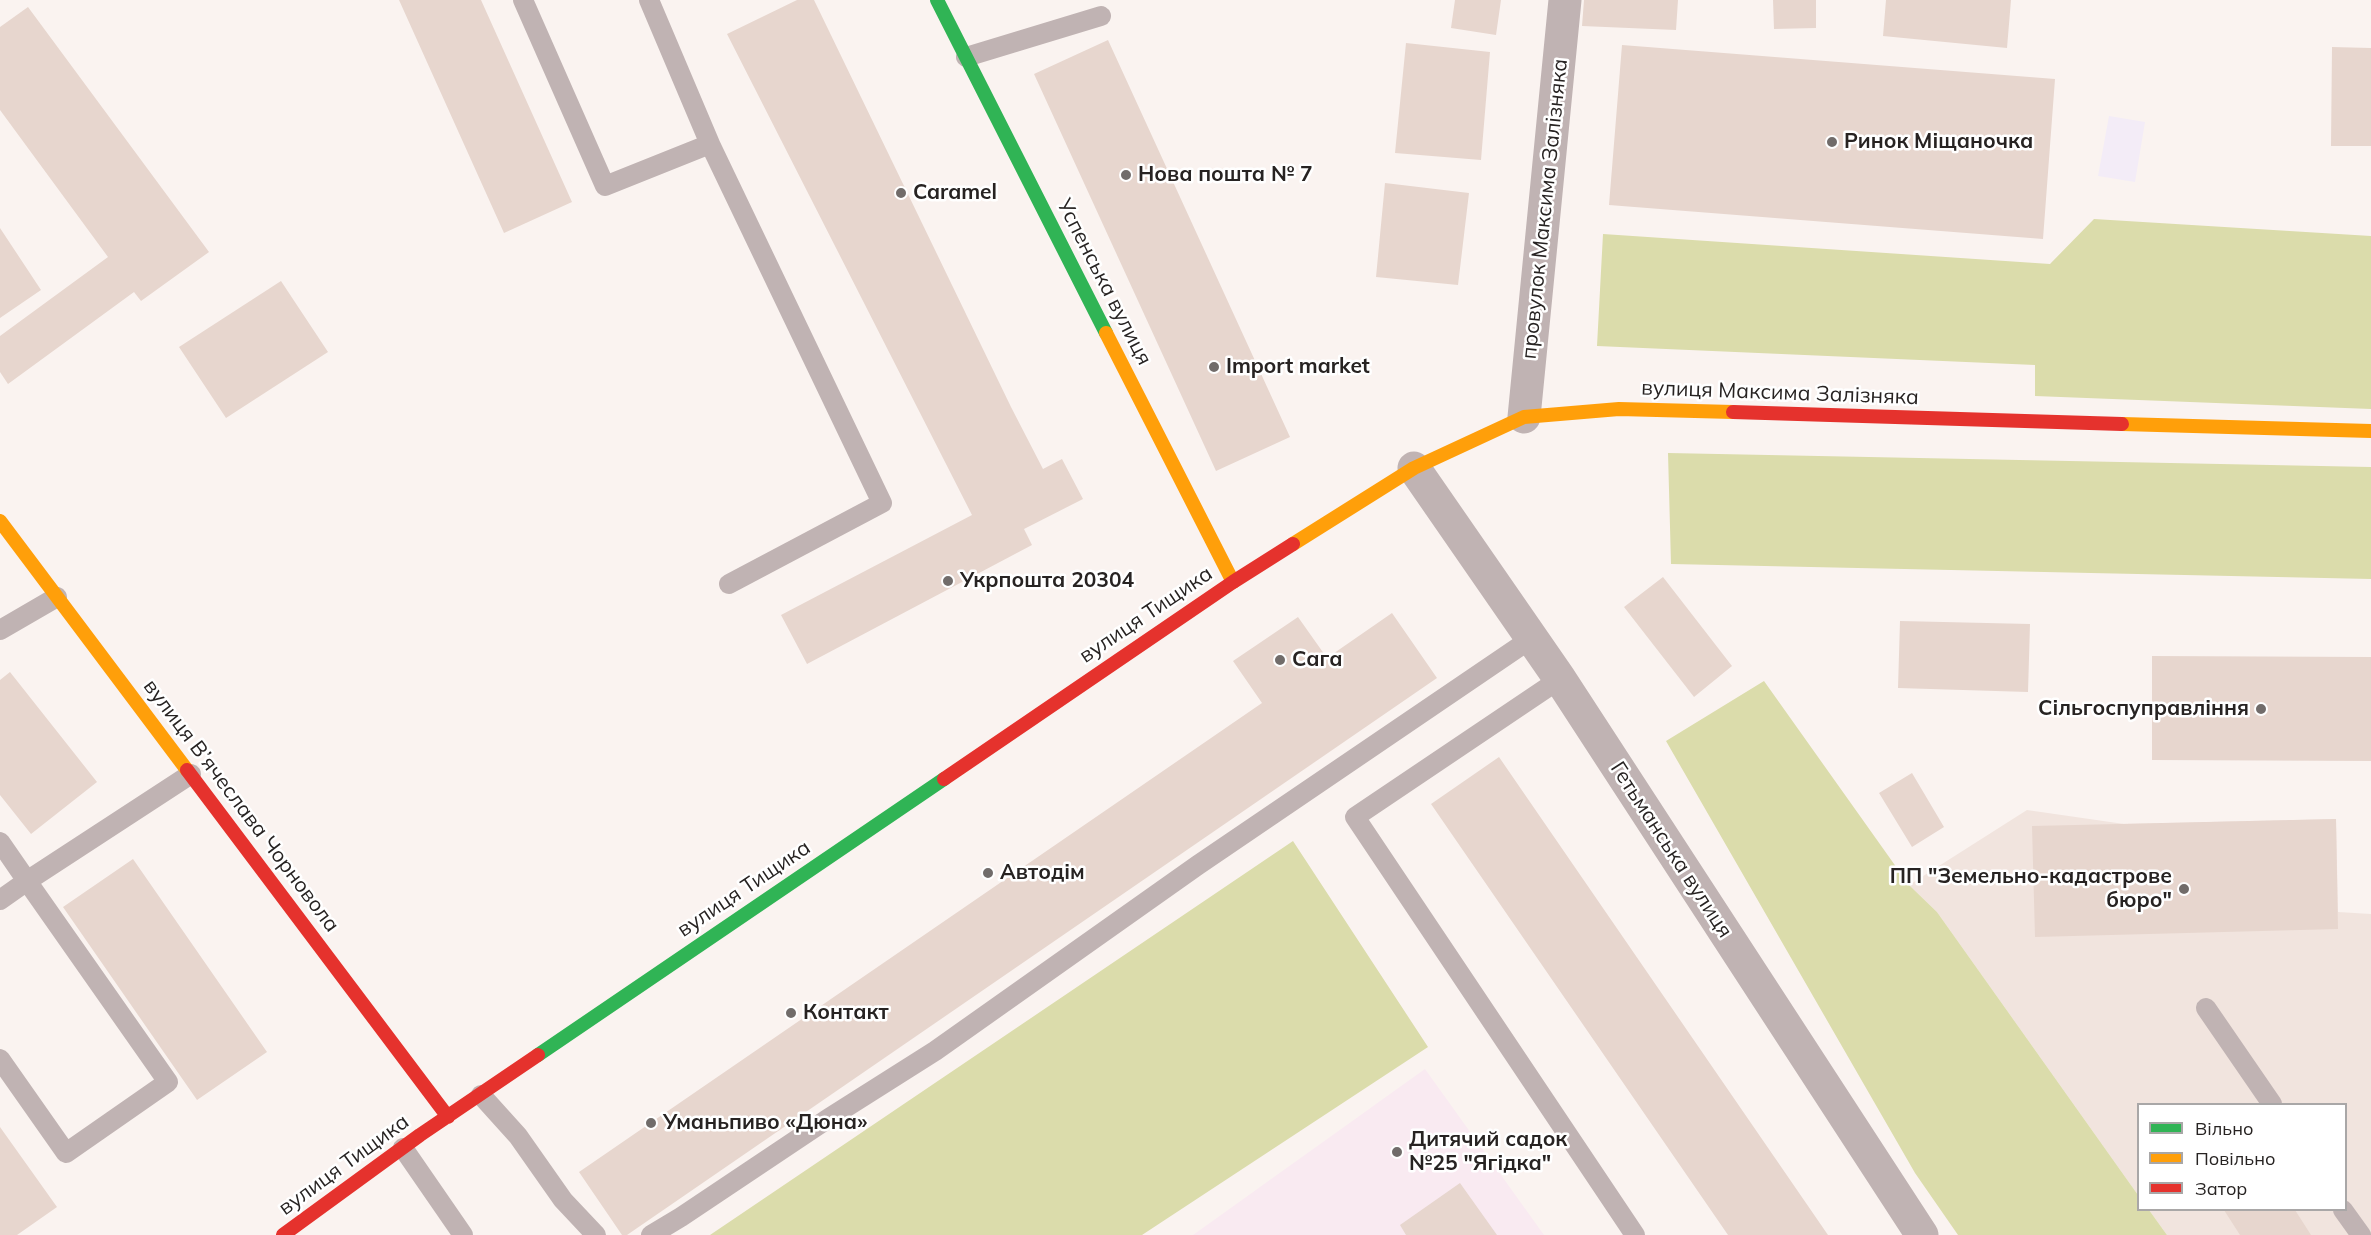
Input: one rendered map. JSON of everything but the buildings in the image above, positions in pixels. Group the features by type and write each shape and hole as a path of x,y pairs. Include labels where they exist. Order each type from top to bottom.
{"main road":[{"name":"Успенська вулиця","path":"937,0 1233,582"},
{"name":"вулиця Максима Залізняка","path":"1233,582 1414,468 1524,417 1619,409 2371,431"},
{"name":"вулиця В’ячеслава Чорновола","path":"0,521 448,1117"},
{"name":"вулиця Тищика","path":"283,1235 448,1117 1233,582"}],"street":[{"name":"провулок Максима Залізняка","path":"1524,417 1565,0"},
{"name":"Гетьманська вулиця","path":"1414,468 1560,679 1922,1235"}],"lane":[{"path":"523,0 605,186 710,144"},
{"path":"649,0 710,144 882,503 729,584"},
{"path":"966,57 1101,16"},
{"path":"0,630 57,597"},
{"path":"651,1235 936,1051 1198,865 1532,639"},
{"path":"1560,679 1354,817 1635,1235"},
{"path":"0,900 191,774"},
{"path":"0,842 168,1082 66,1153 0,1059"},
{"path":"2206,1008 2271,1103"},
{"path":"481,1095 518,1136 563,1200 596,1235"},
{"path":"403,1148 463,1235"},
{"path":"2344,1211 2361,1235"}],"shaded area":[{"path":"2109,116 2145,122 2135,182 2098,176"},
{"path":"2027,810 2124,824 2336,819 2338,912 2371,914 2371,1235 2167,1235 2150,1211 2347,1211 2347,1103 2137,1103 2137,1194 1937,912 1909,885"},
{"name":"Дитячий садок №25 \"Ягідка\"","path":"1425,1069 1544,1235 1193,1235"}],"green space":[{"path":"2094,219 2371,236 2371,409 2035,396 2035,365 1597,346 1603,234 2050,264"},
{"path":"1668,453 2371,467 2371,579 1671,564"},
{"path":"1764,681 1909,885 1937,912 2137,1194 2137,1211 2150,1211 2167,1235 1958,1235 1915,1173 1666,741"},
{"path":"1293,841 1428,1047 1142,1235 710,1235"}],"traffic: fast":[{"path":"937,0 1106,333"},
{"path":"538,1055 944,779"}],"traffic: slow":[{"path":"1106,333 1233,582"},
{"path":"1293,544 1414,468 1524,417 1619,409 1733,412"},
{"path":"2122,424 2371,431"},
{"path":"0,521 187,770"}],"traffic: jam":[{"path":"1733,412 2122,424"},
{"path":"944,779 1233,582 1293,544"},
{"path":"187,770 448,1117"},
{"path":"283,1235 420,1135 538,1055"}],"place":[{"name":"Ринок Міщаночка","path":"1832,142"},
{"name":"Нова пошта № 7","path":"1126,175"},
{"name":"Caramel","path":"901,193"},
{"name":"Import market","path":"1214,367"},
{"name":"Укрпошта 20304","path":"948,581"},
{"name":"Сага","path":"1280,660"},
{"name":"Сільгоспуправління","path":"2261,709"},
{"name":"Автодім","path":"988,873"},
{"name":"ПП \"Земельно-кадастрове бюро\"","path":"2184,889"},
{"name":"Контакт","path":"791,1013"},
{"name":"Уманьпиво «Дюна»","path":"651,1123"},
{"name":"Дитячий садок №25 \"Ягідка\"","path":"1397,1152"}]}
